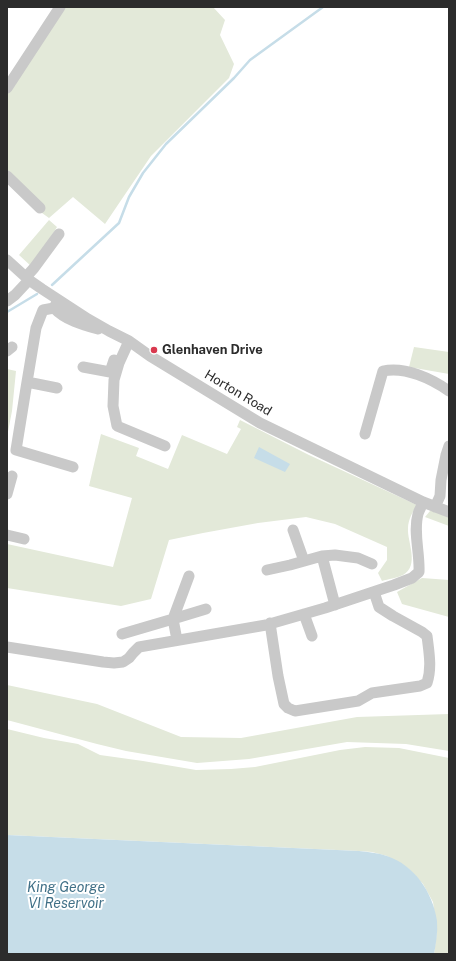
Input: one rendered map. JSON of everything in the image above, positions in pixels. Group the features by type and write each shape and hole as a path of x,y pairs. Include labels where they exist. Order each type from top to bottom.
{"street":[{"path":"7,88 60,7"},
{"path":"7,176 40,208"},
{"path":"7,301 15,295 28,278 58,234"},
{"name":"Horton Road","path":"7,260 56,304 125,340 260,423 423,502 449,512"},
{"path":"56,304 43,310 36,328 16,450 73,467"},
{"path":"83,367 110,372 115,356 125,340"},
{"path":"125,340 114,380 113,406 117,426 165,446"},
{"path":"365,434 383,371 390,369 404,370 436,382 449,391"},
{"path":"27,382 57,388"},
{"path":"435,507 440,496 441,480 449,446"},
{"path":"7,494 12,476"},
{"path":"7,647 102,662 123,662 130,658 139,647 270,624 374,592 412,578 419,572 416,540 418,514 423,502"},
{"path":"293,530 304,561"},
{"path":"7,535 24,539"},
{"path":"267,570 322,556 335,555 358,558 372,564"},
{"path":"322,556 335,605"},
{"path":"177,640 172,619 189,576"},
{"path":"270,624 284,704 288,708 295,711 358,701 372,693 420,686 427,683 430,666 427,636 379,607 374,592"},
{"path":"122,634 206,609"},
{"path":"304,614 312,636"}],"green space":[{"path":"63,7 213,7 225,20 220,35 234,64 229,78 151,156 105,224 73,197 49,218 42,213 7,175 7,92"},
{"path":"49,220 57,227 32,267 19,255"},
{"path":"414,347 449,352 449,374 409,367"},
{"path":"7,369 16,371 12,411 7,437"},
{"path":"240,420 309,455 417,505 408,525 412,559 408,571 401,576 382,581 378,573 387,560 387,547 335,524 306,517 258,523 169,540 151,599 121,606 7,588 7,544 113,567 132,498 89,486 101,434 139,448 136,456 168,469 182,435 227,454 241,429 237,427"},
{"path":"434,510 449,514 449,526 425,517 430,511"},
{"path":"422,578 449,580 449,617 402,604 397,592"},
{"path":"7,685 97,704 181,737 241,738 357,717 449,714 449,751 406,744 347,742 249,759 197,763 126,751 7,720"},
{"path":"7,729 78,744 100,755 196,770 255,767 340,750 365,747 399,748 449,758 449,954 434,954 437,931 433,902 423,884 409,869 387,856 372,852 359,851 7,835"}],"water":[{"path":"259,447 290,464 285,472 254,458"},
{"name":"King George VI Reservoir","path":"7,835 359,851 384,855 397,860 406,866 421,881 427,890 435,910 437,921 434,954 7,954"}],"waterway":[{"path":"52,285 119,223 129,197 143,173 166,144 234,78 250,60 323,7"},
{"path":"7,312 37,294"}],"place":[{"name":"Glenhaven Drive","path":"154,350"}]}
